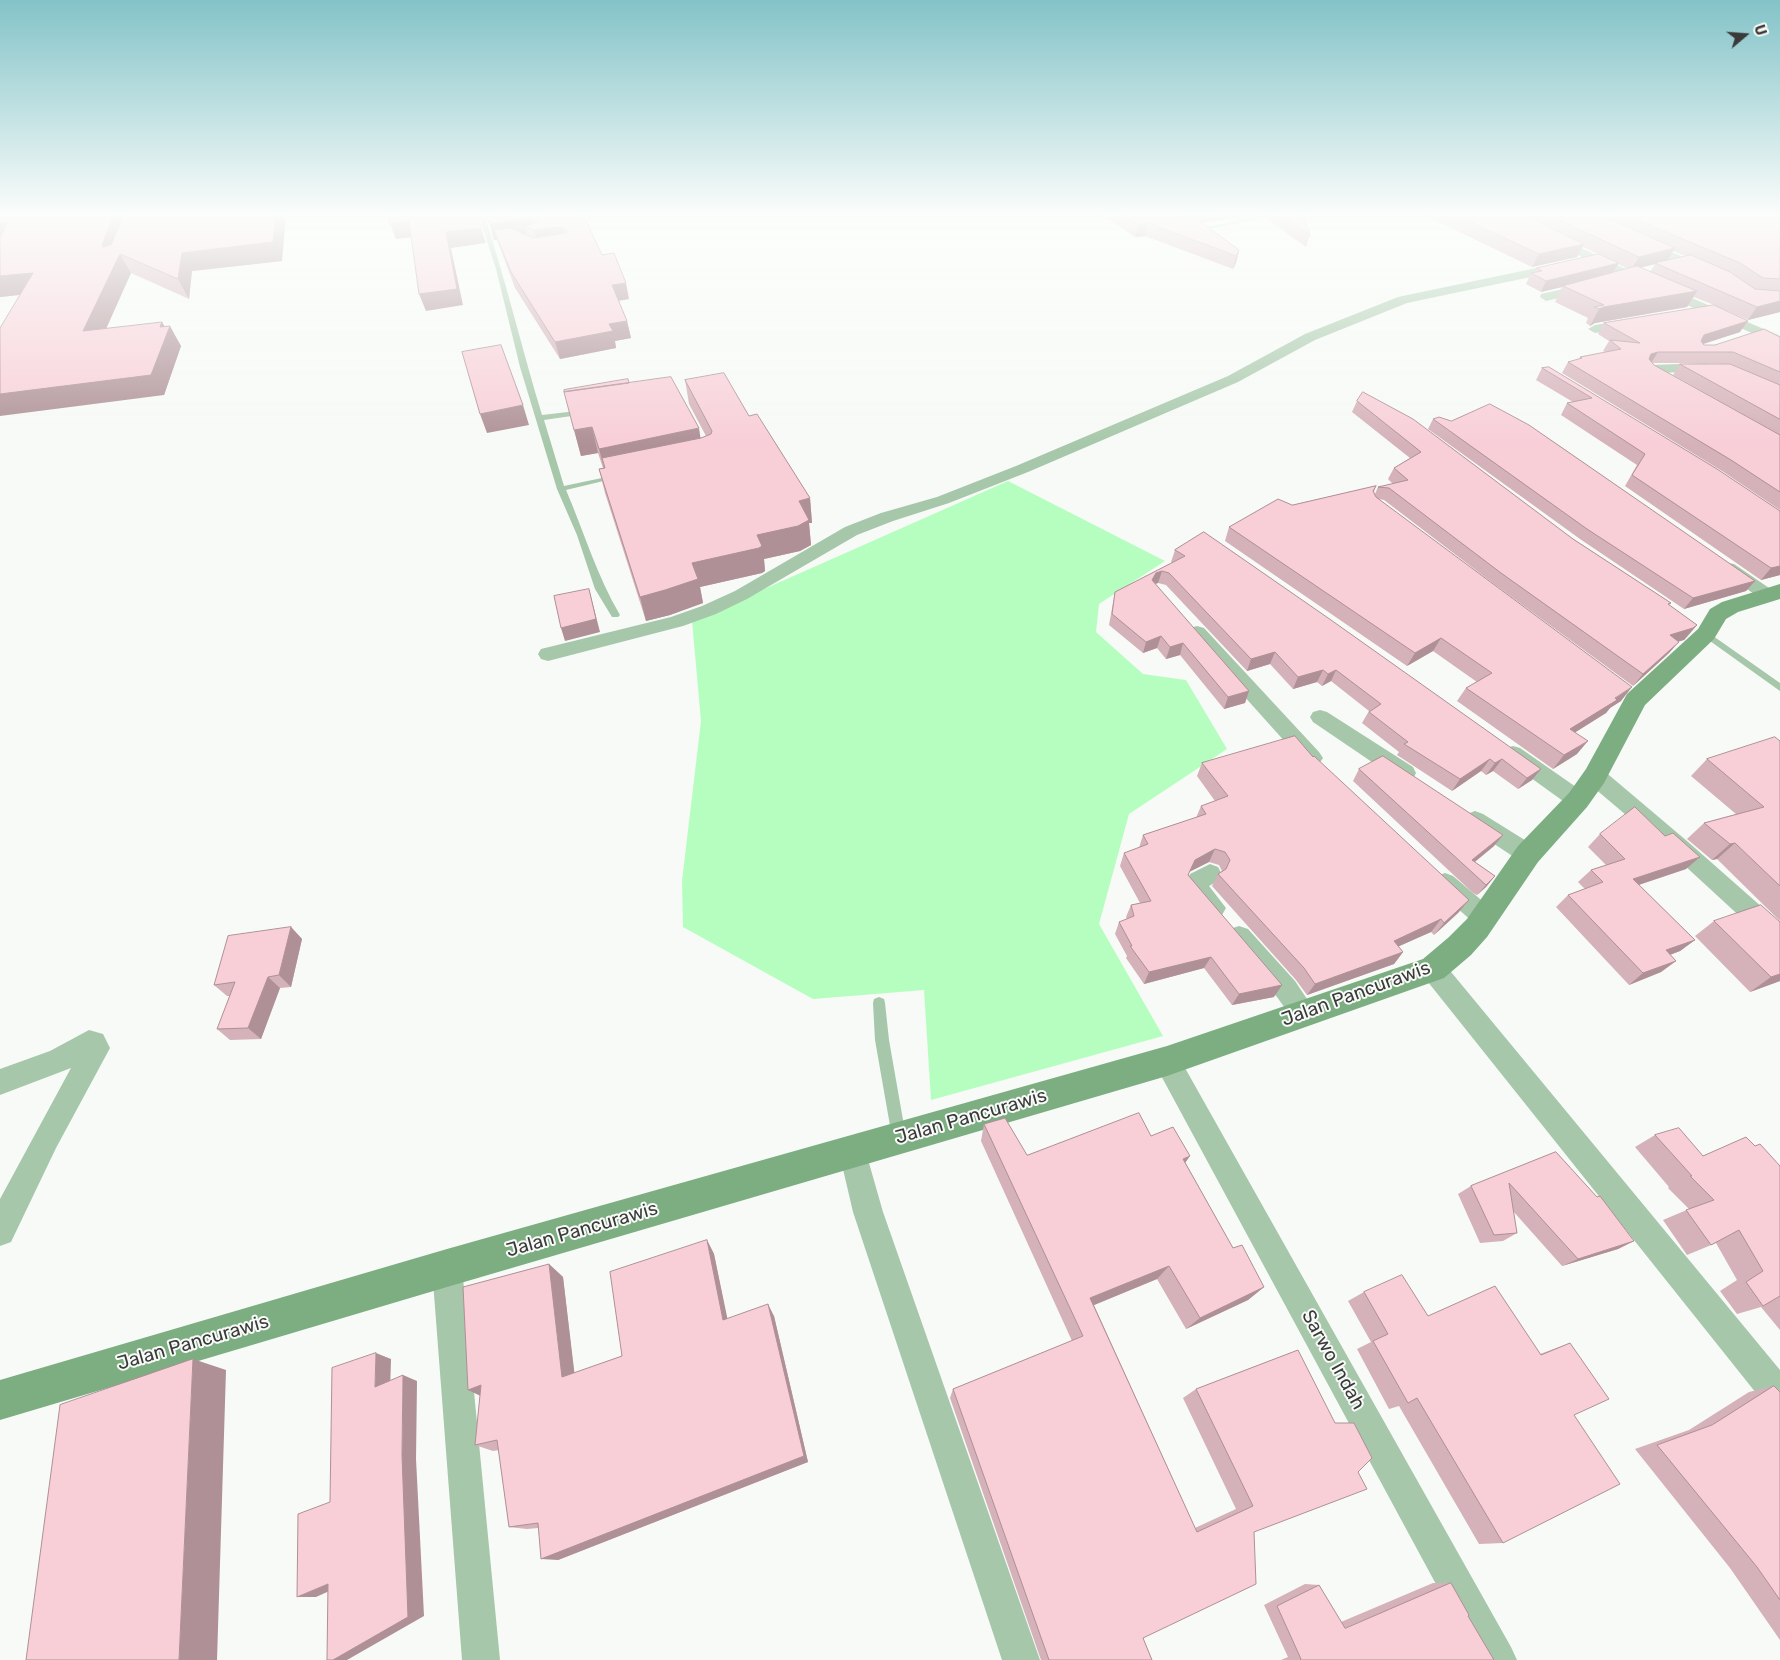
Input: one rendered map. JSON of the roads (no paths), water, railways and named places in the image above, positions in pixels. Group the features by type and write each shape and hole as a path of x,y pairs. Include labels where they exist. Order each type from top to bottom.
{"street":[{"path":"548,654 676,622 709,610 741,595 851,531 887,517 960,494 1022,469 1233,379 1310,337 1395,303 1447,291"},
{"path":"1546,297 1569,291"},
{"path":"1665,291 1780,341"},
{"path":"1680,315 1708,310"},
{"path":"1596,329 1642,321"},
{"path":"1744,337 1760,332"},
{"path":"1678,387 1651,369 1719,367"},
{"path":"1714,558 1773,593"},
{"name":"Jalan Pancurawis","path":"0,1400 447,1268 1167,1061 1433,969 1460,946 1477,928 1528,854 1586,788 1630,695 1698,628 1730,606 1773,593"},
{"path":"1185,619 1328,774"},
{"path":"1320,717 1422,785"},
{"path":"1501,745 1586,788 1679,847 1780,938"},
{"path":"1455,806 1528,854"},
{"path":"1428,867 1484,917"},
{"path":"1210,874 1198,882 1196,887 1286,989 1304,1014"},
{"path":"1433,969 1780,1396"},
{"path":"0,1082 59,1060 89,1042 94,1043 97,1048 69,1093 34,1159 0,1232"},
{"name":"Sarwo Indah","path":"1167,1061 1498,1660"},
{"path":"852,1152 868,1212 1021,1660"},
{"path":"447,1268 481,1660"}],"lane":[{"path":"504,291 561,489 581,535 600,589 615,615"},
{"path":"540,418 589,411"},
{"path":"561,489 629,475"},
{"path":"1698,628 1780,688"},
{"path":"879,1003 882,1040 899,1137"}]}
